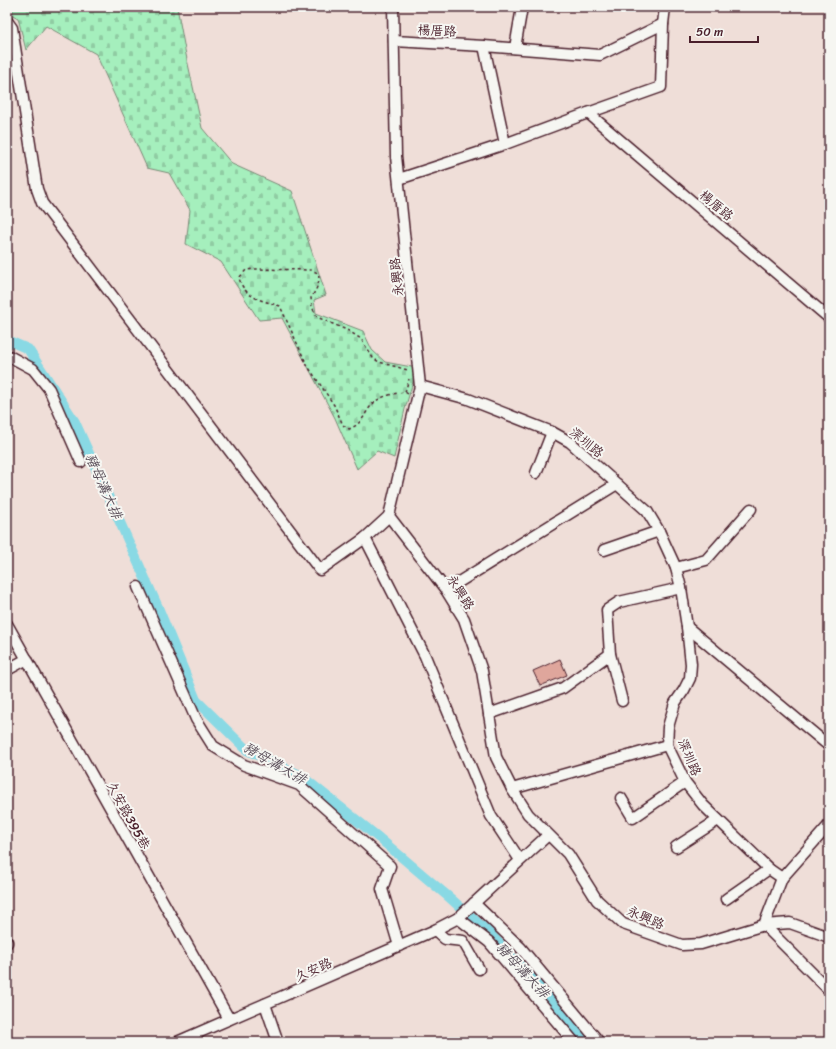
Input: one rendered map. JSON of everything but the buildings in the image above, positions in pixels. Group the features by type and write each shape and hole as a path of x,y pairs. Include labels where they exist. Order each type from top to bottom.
{"street":[{"name":"永興路","path":"393,7 396,156 420,386 389,516 446,590 464,619 482,671 496,757 512,789 528,814 568,854 597,900 623,924 682,945 701,944 764,925 790,923 829,937"},
{"path":"515,48 522,7"},
{"path":"399,179 505,144 661,87 664,7"},
{"path":"7,21 12,28 37,189 42,203 320,570 365,538 389,516"},
{"name":"楊厝路","path":"394,41 515,48 600,55 663,24"},
{"path":"484,46 505,144"},
{"name":"楊厝路","path":"588,113 829,318"},
{"path":"7,355 33,369 49,389 81,462"},
{"name":"深圳路","path":"420,386 468,399 552,432 570,442 647,511 659,531 676,568 688,627 691,664 690,678 675,704 668,726 667,745 685,782 703,805 769,869 782,878"},
{"path":"536,473 552,432"},
{"path":"446,590 617,484"},
{"path":"676,568 706,560 751,509"},
{"path":"604,550 659,531"},
{"path":"365,538 425,656 491,816 520,860"},
{"path":"138,587 196,719 213,746 244,764 299,785 390,866 382,889 399,946"},
{"path":"622,701 610,654 607,610 619,602 681,588"},
{"name":"久安路395巷","path":"7,624 229,1019"},
{"path":"688,627 829,746"},
{"path":"489,714 563,688 610,654"},
{"path":"7,670 27,659"},
{"path":"512,789 667,745"},
{"path":"621,798 633,818 685,782"},
{"path":"676,846 718,820"},
{"path":"829,825 782,878 764,925 829,990"},
{"name":"久安路","path":"177,1042 436,930 458,918 548,835"},
{"path":"726,899 769,869"},
{"path":"474,903 520,947 599,1042"},
{"path":"458,918 489,942 574,1042"},
{"path":"436,930 445,938 463,942 479,969"},
{"path":"265,1004 278,1042"}],"path":[{"path":"416,400 405,392 394,393 375,401 360,423 348,429 346,428 343,425 334,405 307,365 280,306 249,295 242,287 239,278 246,270 254,268 311,270 318,273 320,279 316,290 310,298 312,307 317,317 349,331 361,339 373,358 380,362 419,374"},
{"path":"405,392 409,378"}],"green space":[{"path":"7,7 177,7 202,128 232,164 292,191 326,295 314,300 316,313 363,331 372,350 385,362 417,368 405,409 394,458 377,451 357,469 335,418 282,318 259,320 221,262 186,244 190,210 169,173 147,168 96,54 46,26 26,50 18,18 7,12"}],"waterway":[{"name":"豬母溝大排","path":"7,340 28,349 75,422 157,605 196,700 247,750 300,775 379,838 450,898 490,934 546,993 585,1042"}]}
